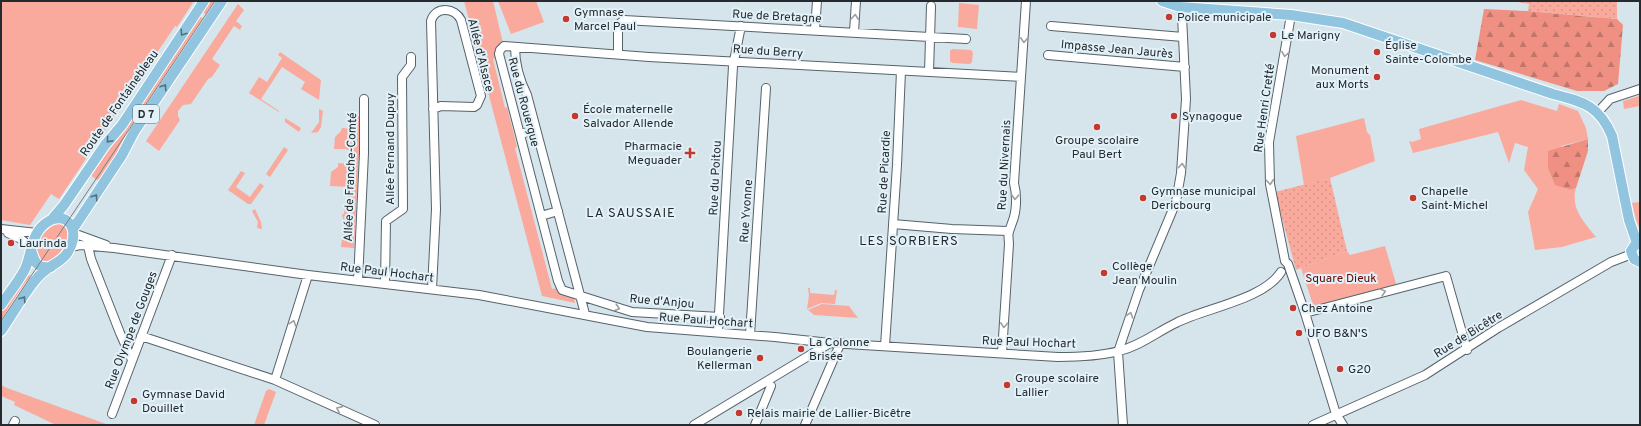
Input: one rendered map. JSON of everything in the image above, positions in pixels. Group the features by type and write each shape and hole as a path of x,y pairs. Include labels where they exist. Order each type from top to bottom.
{"main road":[{"name":"Route de Fontainebleau","path":"53,218 64,205 105,145 122,125 204,1"},
{"name":"D 7","path":"71,247 73,231 122,155 134,132 222,1"},
{"path":"1162,1 1291,15 1343,23 1487,72 1582,102 1598,112 1607,124 1612,136 1629,220 1639,243 1633,247 1632,254 1634,259 1640,262"},
{"path":"53,218 61,218 65,220 73,231"},
{"name":"D 7","path":"1,305 25,269 37,233 46,222 53,218"},
{"path":"1,331 37,278 63,258 71,247"},
{"path":"31,248 34,261 36,263 41,267 51,267"}],"street":[{"path":"815,30 817,1"},
{"path":"854,32 856,1"},
{"name":"Rue du Nivernais","path":"1002,353 1009,244 1008,230 1012,224 1017,196 1014,183 1026,1"},
{"path":"1123,425 1118,352 1139,290 1176,202 1181,174 1186,99 1183,37 1179,4"},
{"path":"929,72 930,6"},
{"name":"Allée d'Alsace","path":"432,289 436,209 433,109 431,21 432,17 438,12 442,10 450,10 455,12 461,20 481,96 477,105 474,107 441,106 433,109"},
{"name":"Rue Henri Cretté","path":"1291,15 1269,142 1270,184 1285,261 1291,273 1305,313 1336,414 1343,425"},
{"name":"Rue de Bretagne","path":"618,54 618,25 624,20 966,39"},
{"name":"Rue du Poitou","path":"718,332 734,61 741,26"},
{"path":"1051,26 1183,37"},
{"name":"Rue du Rouergue","path":"580,296 566,292 560,287 499,54 500,50 504,46 515,47 515,56 527,95 586,314"},
{"name":"Rue du Berry","path":"515,47 524,49 1021,77"},
{"name":"Impasse Jean Jaurès","path":"1048,55 1184,67"},
{"name":"Allée Fernand Dupuy","path":"385,284 386,221 403,209 402,78 411,65 411,57"},
{"name":"Rue de Picardie","path":"885,346 901,71"},
{"name":"Rue Yvonne","path":"750,335 766,88"},
{"path":"1598,112 1610,99 1640,89"},
{"name":"Allée de Franche-Comté","path":"358,281 364,152 364,99"},
{"path":"520,134 536,130"},
{"path":"541,216 558,211"},
{"path":"893,224 1000,232 1008,230"},
{"path":"1,230 37,233"},
{"path":"1,230 13,234 31,248"},
{"name":"Rue Paul Hochart","path":"73,231 114,248"},
{"name":"Rue Paul Hochart","path":"71,247 88,246 114,248 308,275 479,295 586,314 647,327 718,332 830,343 841,342 885,346 1078,357 1118,352 1132,347 1182,320 1261,290 1274,280 1281,272"},
{"path":"88,246 91,259 120,334 132,360"},
{"name":"Rue de Bicêtre","path":"1313,425 1425,375 1467,350 1498,328 1611,262 1632,254"},
{"name":"Rue Olympe de Gouges","path":"112,414 172,255"},
{"path":"275,380 308,275"},
{"path":"1305,313 1446,276 1467,350"},
{"name":"Rue d'Anjou","path":"580,296 632,312 720,317"},
{"path":"141,336 275,380 375,425"},
{"path":"806,425 841,342"},
{"path":"694,425 830,343"},
{"path":"755,425 771,386"}],"green space":[{"path":"1,1 194,1 177,27 175,26 59,199 51,194 30,225 1,220"},
{"path":"208,1 218,1 208,16 201,11"},
{"path":"464,1 493,1 503,43 497,58 493,59 505,108 507,107 517,147 515,148 552,289 557,288 574,297 575,303 542,296"},
{"path":"498,1 536,1 544,22 511,34"},
{"path":"1512,1 1617,1 1617,19 1528,11 1529,4"},
{"path":"959,3 979,5 977,29 958,27"},
{"path":"238,4 244,10 236,21 242,26 240,30 234,26 212,59 220,65 212,77 208,79 191,104 183,105 178,111 180,120 159,151 146,141"},
{"path":"1484,9 1528,11 1617,19 1623,25 1618,84 1604,91 1577,91 1475,60"},
{"path":"198,15 205,20 100,182 89,174"},
{"path":"952,49 971,50 973,53 972,62 970,64 952,63 950,61 950,51"},
{"path":"280,52 321,80 319,100 301,89 305,82 282,67 261,99 279,112 249,93 259,77 267,82 282,58 278,55"},
{"path":"1639,96 1640,106 1624,109 1623,101"},
{"path":"1521,100 1557,111 1559,104 1578,111 1586,128 1588,139 1561,146 1563,187 1571,190 1576,188 1575,202 1579,214 1596,237 1562,247 1535,250 1528,212 1538,189 1524,170 1528,147 1515,143 1509,163 1498,132 1413,153 1409,141 1412,142 1421,139 1419,129"},
{"path":"319,109 323,111 321,127 318,132 311,133 319,122"},
{"path":"354,116 361,116 354,248 341,247 344,223 342,214 344,214 350,187 330,186 331,172 338,167 338,163 349,164 350,151 346,149 334,149 335,137 342,128 353,129"},
{"path":"285,118 301,128 299,132 285,122"},
{"path":"1364,118 1367,132 1370,135 1375,161 1330,178 1304,185 1296,136"},
{"path":"1588,139 1588,151 1576,188 1571,190 1555,185 1548,168 1548,151"},
{"path":"284,147 288,150 270,177 266,174"},
{"path":"241,171 245,173 236,187 250,197 260,183 264,186 251,204 248,204 228,190"},
{"path":"1330,178 1347,251 1296,270 1275,192"},
{"path":"1640,202 1640,229 1632,203"},
{"path":"255,209 261,222 262,229 257,228 258,222 252,211"},
{"path":"59,223 65,226 67,232 67,238 60,252 49,260 43,261 38,259 36,251 39,240 49,227"},
{"name":"Square Dieuk","path":"1385,246 1397,287 1314,308 1301,268 1347,251 1350,255"},
{"path":"26,273 33,278 1,326 1,311"},
{"path":"808,288 810,288 810,293 834,295 835,290 837,290 835,304 821,303 807,309 809,295"},
{"path":"822,304 849,306 858,318 814,315 808,310"},
{"path":"1,385 109,425 56,425 14,405 15,402 1,396"},
{"path":"269,389 276,392 264,425 254,425 266,391"}],"tram line":[{"path":"1,321 215,1"}],"place":[{"name":"Police municipale","path":"1169,17"},
{"name":"Gymnase Marcel Paul","path":"566,19"},
{"name":"Le Marigny","path":"1273,35"},
{"name":"Église Sainte-Colombe","path":"1377,52"},
{"name":"Monument aux Morts","path":"1377,77"},
{"name":"École maternelle Salvador Allende","path":"575,116"},
{"name":"Synagogue","path":"1174,116"},
{"name":"Groupe scolaire Paul Bert","path":"1097,127"},
{"name":"Pharmacie Meguader","path":"690,153"},
{"name":"Gymnase municipal Dericbourg","path":"1143,198"},
{"name":"Chapelle Saint-Michel","path":"1413,198"},
{"name":"Laurinda","path":"11,243"},
{"name":"Collège Jean Moulin","path":"1104,273"},
{"name":"Chez Antoine","path":"1293,308"},
{"name":"UFO B&N'S","path":"1299,333"},
{"name":"La Colonne Brisée","path":"801,349"},
{"name":"Boulangerie Kellerman","path":"760,358"},
{"name":"G20","path":"1340,369"},
{"name":"Groupe scolaire Lallier","path":"1007,385"},
{"name":"Gymnase David Douillet","path":"134,401"},
{"name":"Relais mairie de Lallier-Bicêtre","path":"739,413"}],"district":[{"name":"LA SAUSSAIE","path":"631,212"},
{"name":"LES SORBIERS","path":"909,240"}]}
